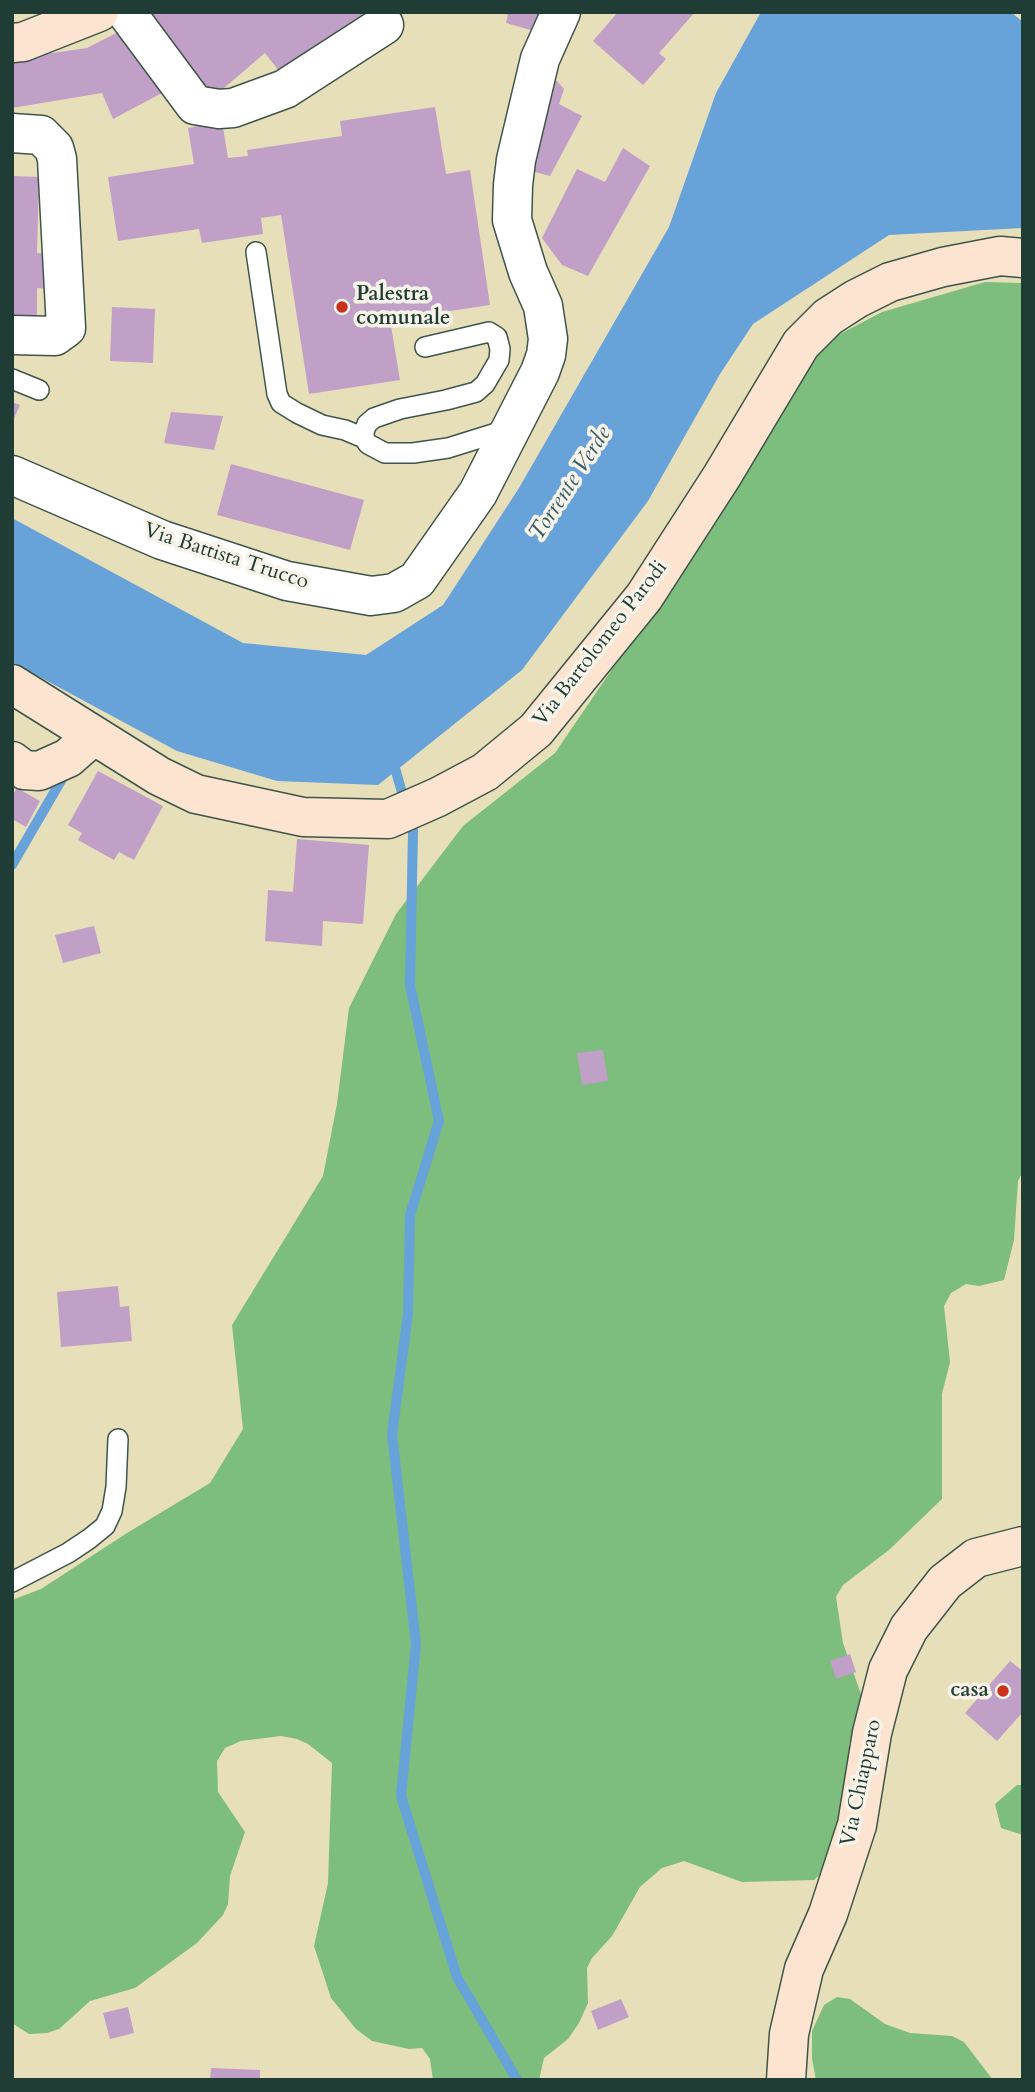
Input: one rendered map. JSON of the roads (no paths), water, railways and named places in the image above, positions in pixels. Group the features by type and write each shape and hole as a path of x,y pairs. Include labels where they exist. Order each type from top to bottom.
{"main road":[{"path":"12,43 23,42 99,12"},
{"name":"Via Bartolomeo Parodi","path":"12,684 159,776 196,794 303,817 388,819 485,772 536,730 644,597 722,476 801,344 828,317 890,282 943,267 1000,256 1023,258"},
{"path":"12,761 24,770 39,771 68,758 93,736"},
{"name":"Via Chiapparo","path":"786,2080 789,2034 804,1969 828,1913 857,1825 872,1733 888,1670 909,1628 945,1582 976,1558 1023,1546"}],"street":[{"path":"126,12 195,105 219,109 233,108 285,89 384,25"},
{"name":"Via Battista Trucco","path":"12,475 162,540 287,581 371,596 394,593 417,580 478,493 540,372 548,339 543,306 528,272 512,220 516,160 540,59 561,12"},
{"path":"12,133 41,135 54,148 58,159 66,328 55,336 12,335"}],"lane":[{"path":"256,252 277,394 281,402 322,425 364,438 368,444 385,453 404,454 448,447 510,429"},
{"path":"364,438 367,424 385,413 476,392 485,384 499,360 497,337 489,332 425,347"},
{"path":"12,379 39,390"},
{"path":"12,1582 68,1553 105,1526 112,1511 116,1487 118,1439"}],"water":[{"name":"Torrente Verde","path":"761,12 1011,12 1023,22 1023,228 889,235 753,324 720,374 648,501 522,670 378,785 277,781 177,751 12,662 12,518 243,643 366,655 443,605 519,488 669,227 716,93"}],"waterway":[{"path":"393,761 405,803"},
{"path":"12,865 66,772"},
{"path":"409,818 413,831 410,985 439,1121 410,1215 408,1314 392,1434 416,1644 401,1796 457,1977 517,2080"}],"place":[{"name":"Palestra comunale","path":"342,307"},
{"name":"casa","path":"1003,1691"}]}
